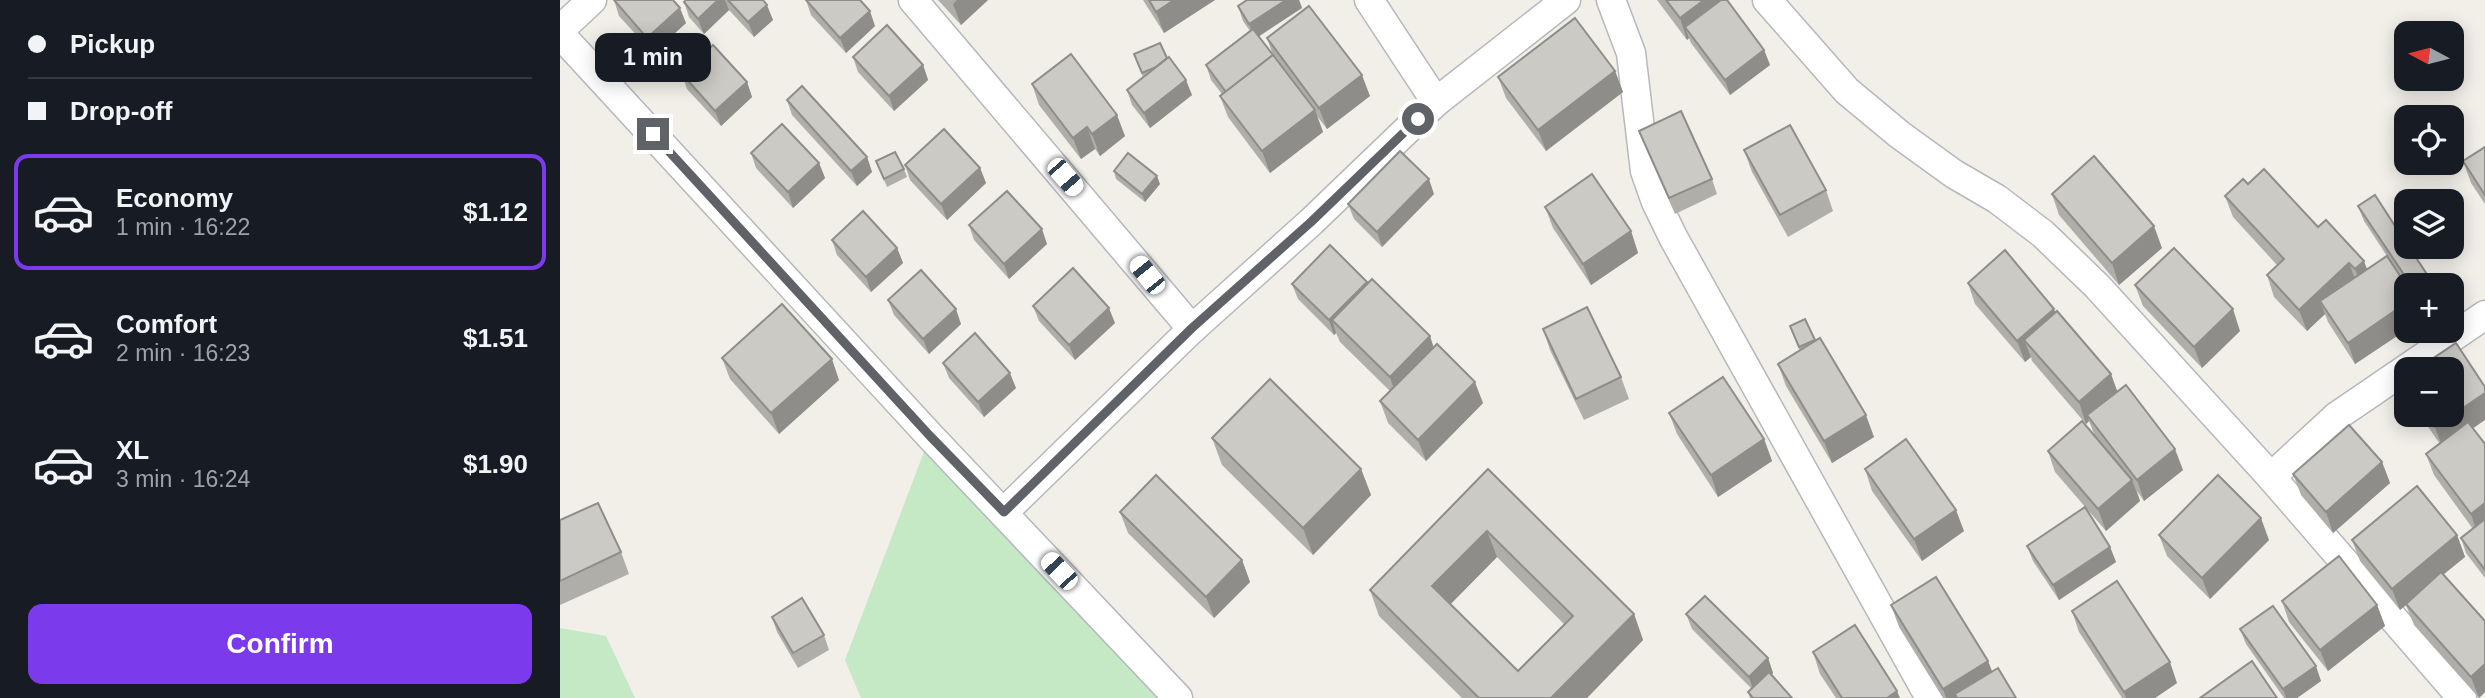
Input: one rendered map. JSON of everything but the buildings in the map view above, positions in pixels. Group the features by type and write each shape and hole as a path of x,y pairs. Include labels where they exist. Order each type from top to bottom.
{"street":[{"path":"592,0 560,32 921,426 1178,698"},
{"path":"912,0 1192,328"},
{"path":"1370,0 1436,102"},
{"path":"1004,512 1192,328 1311,222 1436,102 1566,0"},
{"path":"1611,0 1631,53 1645,171 1656,202 1930,698"},
{"path":"1767,0 1847,91 1900,135 1943,166 1997,199 2043,234 2097,286 2271,477 2462,698"},
{"path":"2271,477 2337,416 2485,315"}],"green space":[{"path":"930,436 1166,698 861,698 845,660"},
{"path":"560,628 606,636 635,698 560,698"}],"route":[{"path":"653,134 930,436 1004,512 1192,328 1311,222 1418,119"}]}
